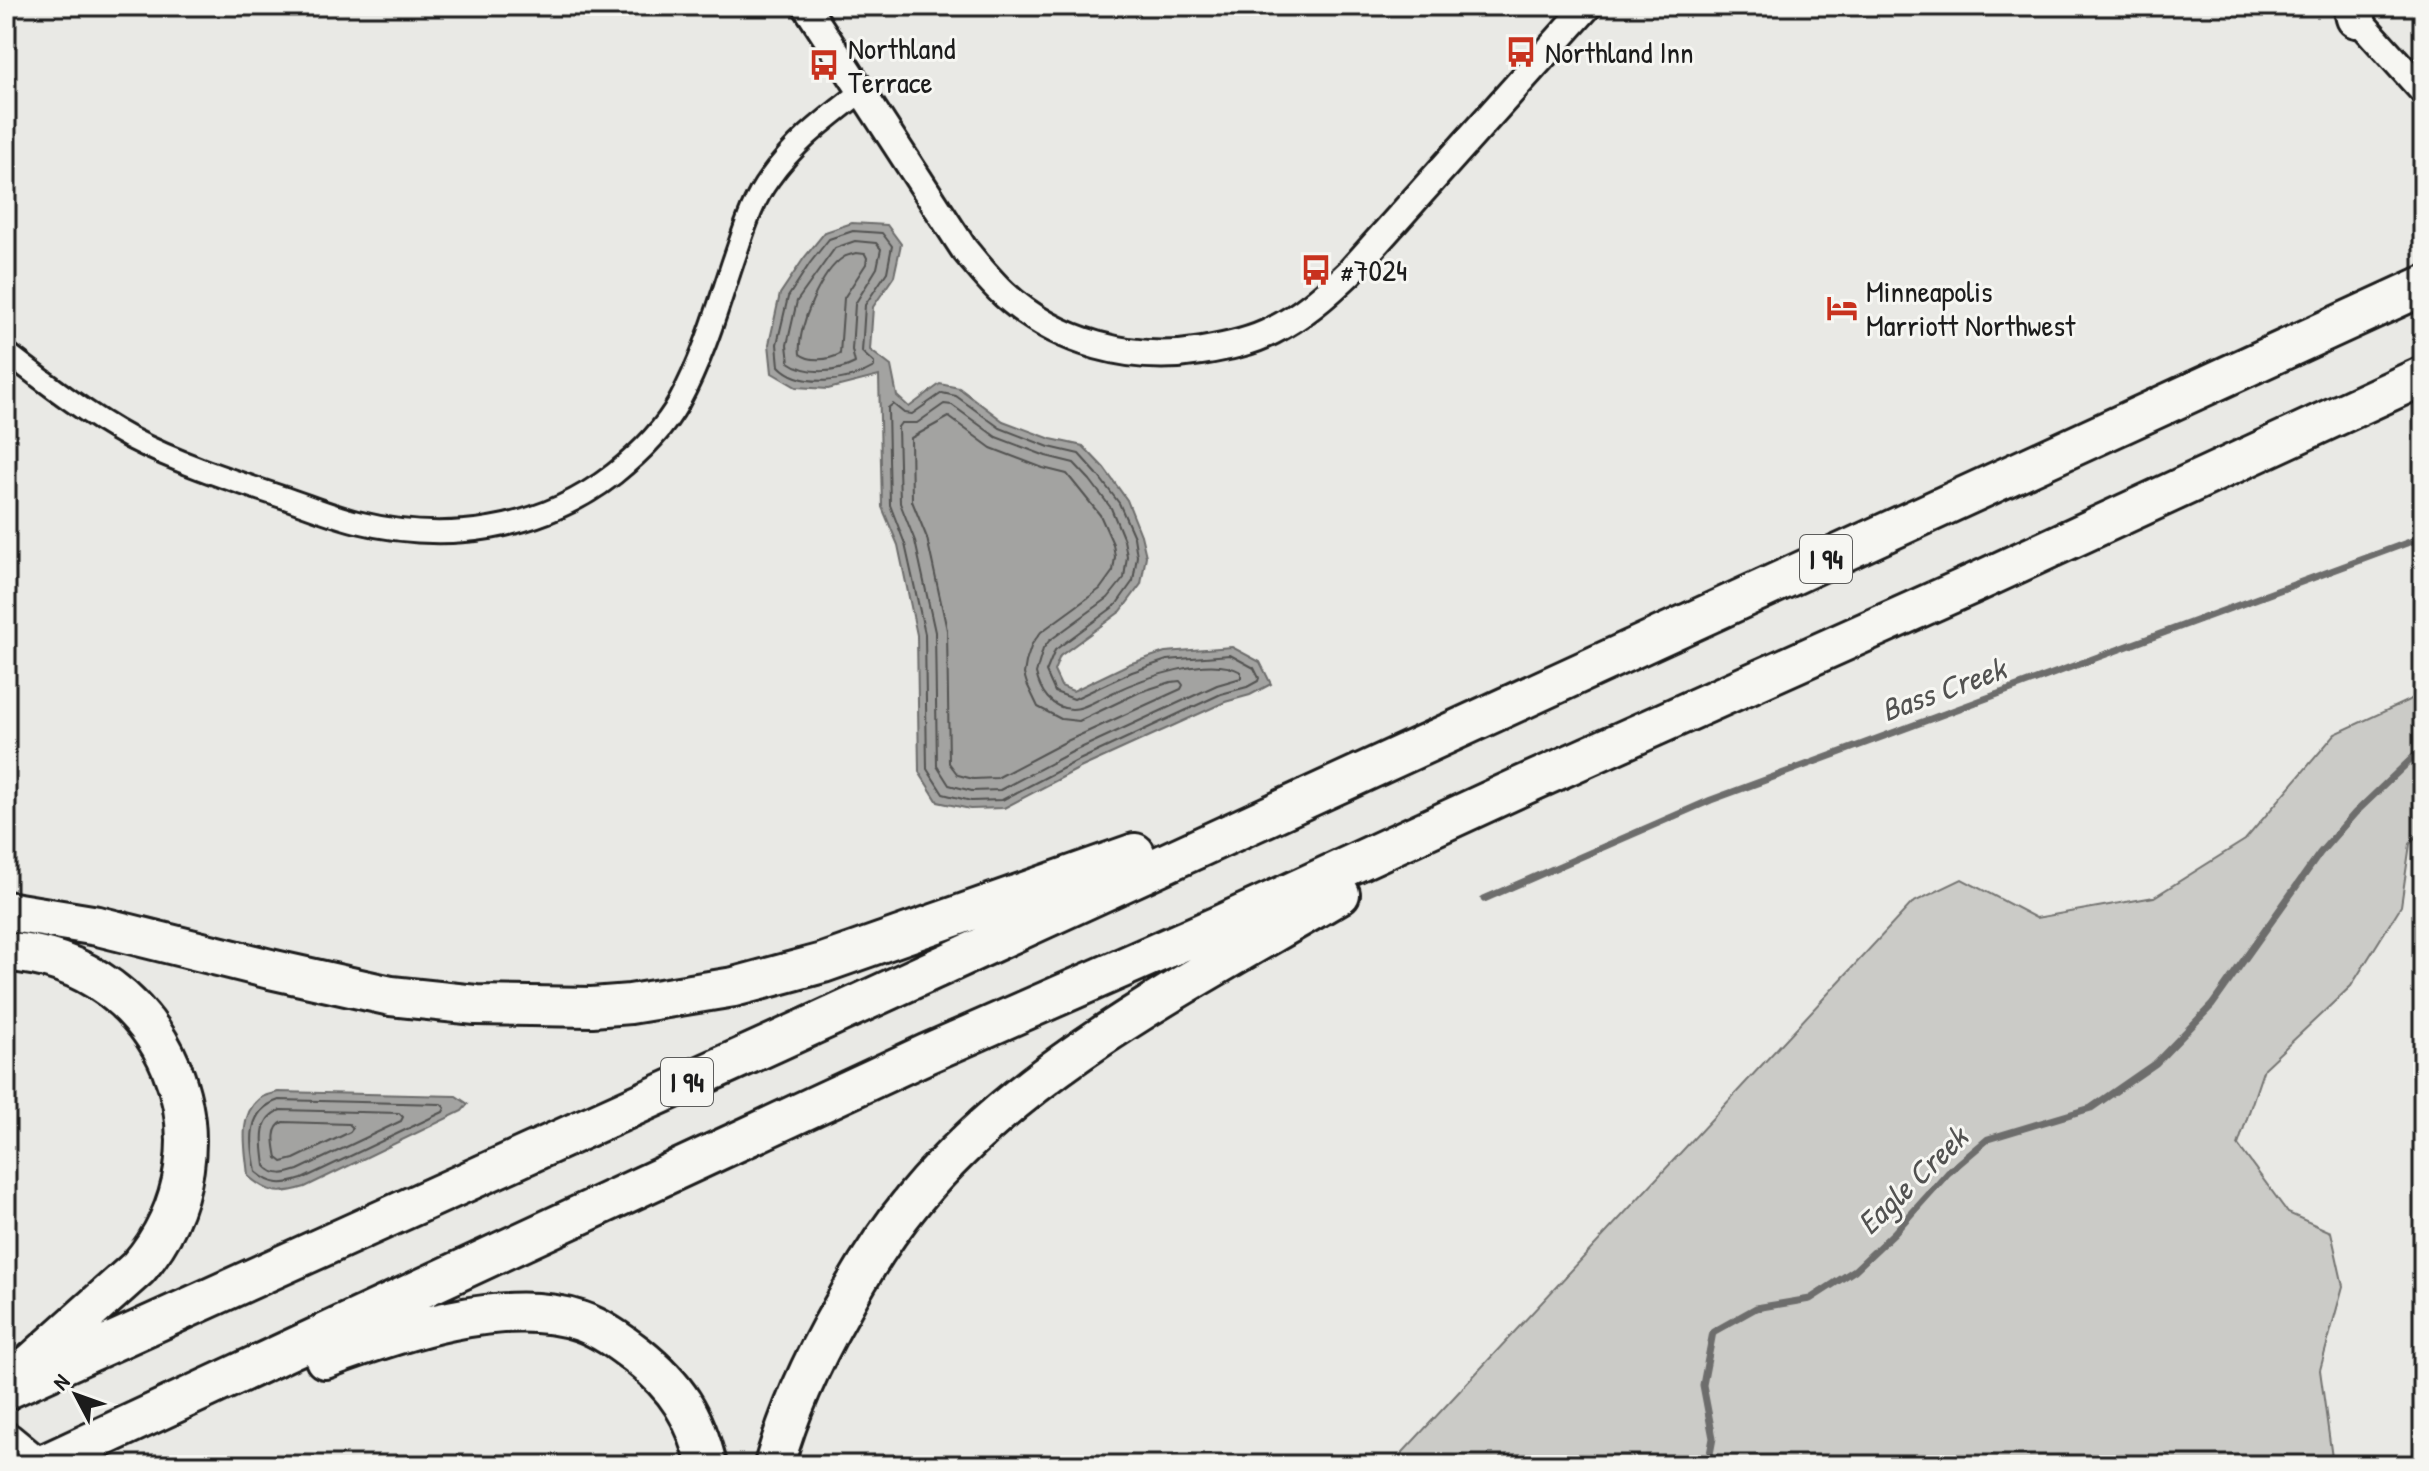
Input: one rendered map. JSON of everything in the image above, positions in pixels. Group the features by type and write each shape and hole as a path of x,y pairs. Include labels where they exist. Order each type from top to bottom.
{"highway":[{"path":"2287,349 2423,277"},
{"name":"I 94","path":"6,1389 656,1097 2423,286"},
{"name":"I 94","path":"48,1461 911,1061 1220,925 2423,376"},
{"path":"6,911 98,926 391,996 523,1007 630,1004 734,987 823,963 1367,771"},
{"path":"774,1465 815,1357 849,1295 915,1198 972,1138 1042,1079 1121,1023 1524,785"},
{"path":"6,952 52,959 75,968 103,983 125,1000 153,1033 171,1064 183,1103 186,1152 179,1193 153,1251 6,1389"},
{"path":"6,1442 48,1461 383,1338 466,1319 522,1314 584,1322 619,1342 655,1370 684,1402 707,1465"}],"street":[{"path":"806,6 964,249 1007,296 1037,319 1089,343 1148,354 1179,355 1244,342 1272,331 1324,297 1350,272 1588,6"},
{"path":"2352,10 2423,91"},
{"path":"6,352 62,394 129,437 210,473 356,522 403,531 455,532 503,527 532,519 562,508 594,490 630,461 661,430 703,354 748,217 767,181 797,143 861,92"}],"shaded area":[{"path":"2411,699 2423,700 2423,829 2410,844 2401,906 2351,986 2264,1068 2238,1145 2288,1213 2331,1232 2343,1286 2320,1370 2333,1465 1391,1465 1912,903 1962,879 2036,918 2154,897 2245,840 2335,734"}],"water":[{"path":"852,223 887,225 901,244 894,276 873,307 870,350 891,366 897,396 909,407 940,384 959,388 1003,421 1051,439 1083,446 1127,500 1146,556 1141,584 1121,611 1060,656 1054,671 1061,686 1073,691 1129,664 1165,652 1232,647 1260,662 1271,684 1080,768 1004,808 970,809 938,802 919,772 917,635 898,545 882,507 879,376 828,389 796,387 772,373 769,344 780,294 825,232"},
{"path":"278,1092 456,1096 468,1104 462,1111 305,1187 281,1192 268,1190 248,1176 245,1145 245,1125 252,1106 261,1098"}],"waterway":[{"name":"Bass Creek","path":"1484,899 1711,800 2423,537"},
{"name":"Eagle Creek","path":"1708,1465 1713,1438 1703,1385 1713,1332 1756,1308 1810,1299 1855,1270 1894,1233 1948,1173 1988,1139 2091,1108 2156,1063 2212,1005 2320,853 2355,813 2423,748"}],"place":[{"name":"Northland Inn","path":"1521,52"},
{"name":"Northland Terrace","path":"824,65"},
{"name":"#7024","path":"1316,270"},
{"name":"Minneapolis Marriott Northwest","path":"1842,308"}]}
